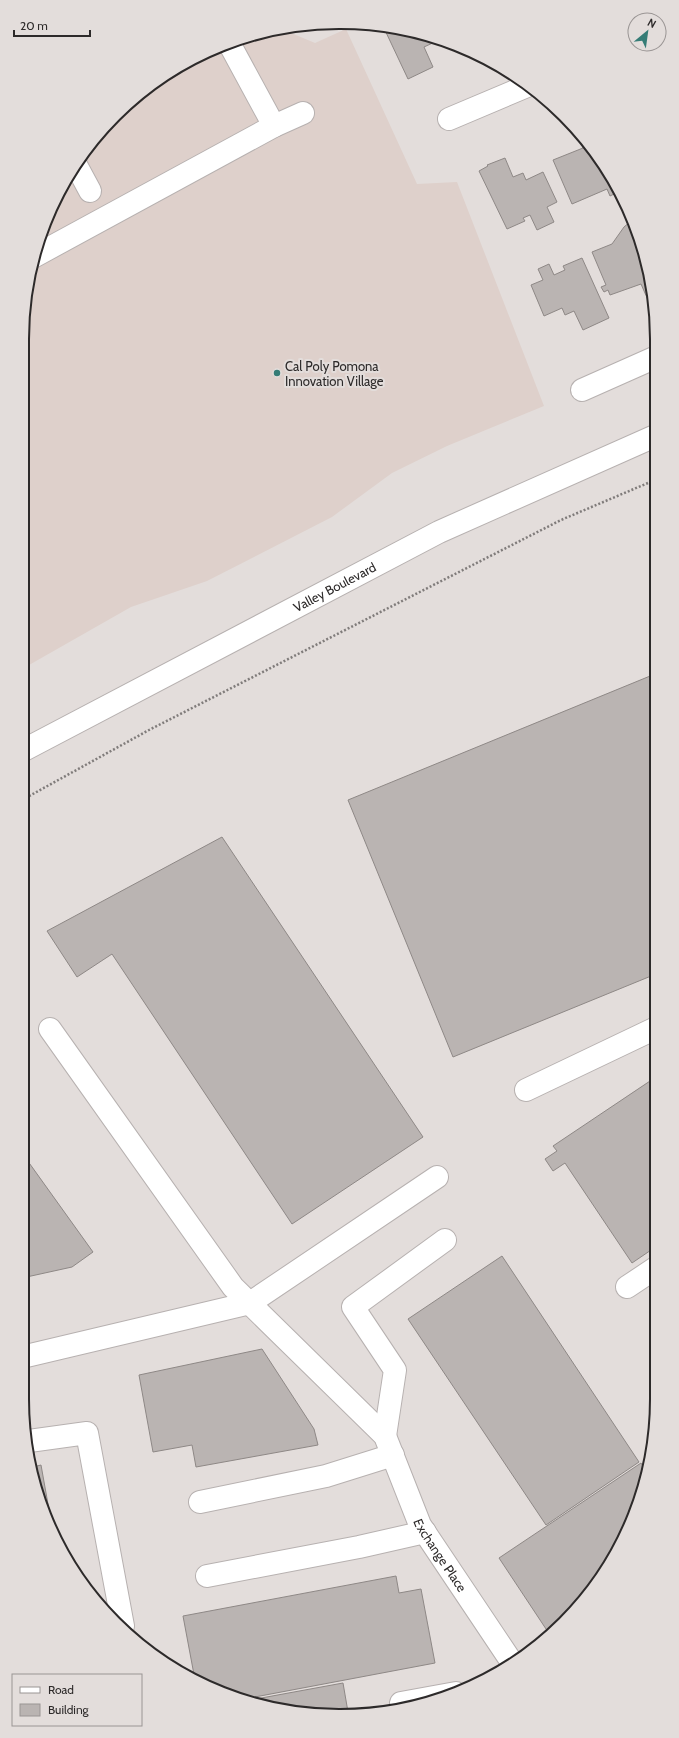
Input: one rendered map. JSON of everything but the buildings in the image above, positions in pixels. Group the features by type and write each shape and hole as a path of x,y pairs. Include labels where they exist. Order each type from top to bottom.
{"main road":[{"path":"232,48 274,126"},
{"path":"449,119 522,88"},
{"path":"42,252 274,126 303,112"},
{"path":"79,170 90,191"},
{"path":"582,390 650,360"},
{"name":"Valley Boulevard","path":"29,747 439,532 650,438"},
{"path":"50,1030 233,1287 389,1446"},
{"path":"526,1090 650,1031"},
{"path":"29,1356 250,1303 437,1177"},
{"path":"389,1446 395,1370 353,1307 445,1240"},
{"path":"627,1286 650,1271"},
{"path":"32,1441 87,1433 122,1620"},
{"path":"200,1502 326,1476 389,1446"},
{"name":"Exchange Place","path":"389,1446 420,1525 509,1659"},
{"path":"207,1576 359,1547 425,1532"}],"path":[{"path":"29,796 149,730 561,520 650,482"}],"shaded area":[{"name":"Cal Poly Pomona Innovation Village","path":"346,29 417,184 457,182 544,406 447,446 392,473 332,517 207,581 131,607 29,665 29,340 35,279 45,240 61,202 81,167 93,150 135,106 167,81 202,61 240,45 291,33 315,43"}],"place":[{"name":"Cal Poly Pomona Innovation Village","path":"277,373"}]}
